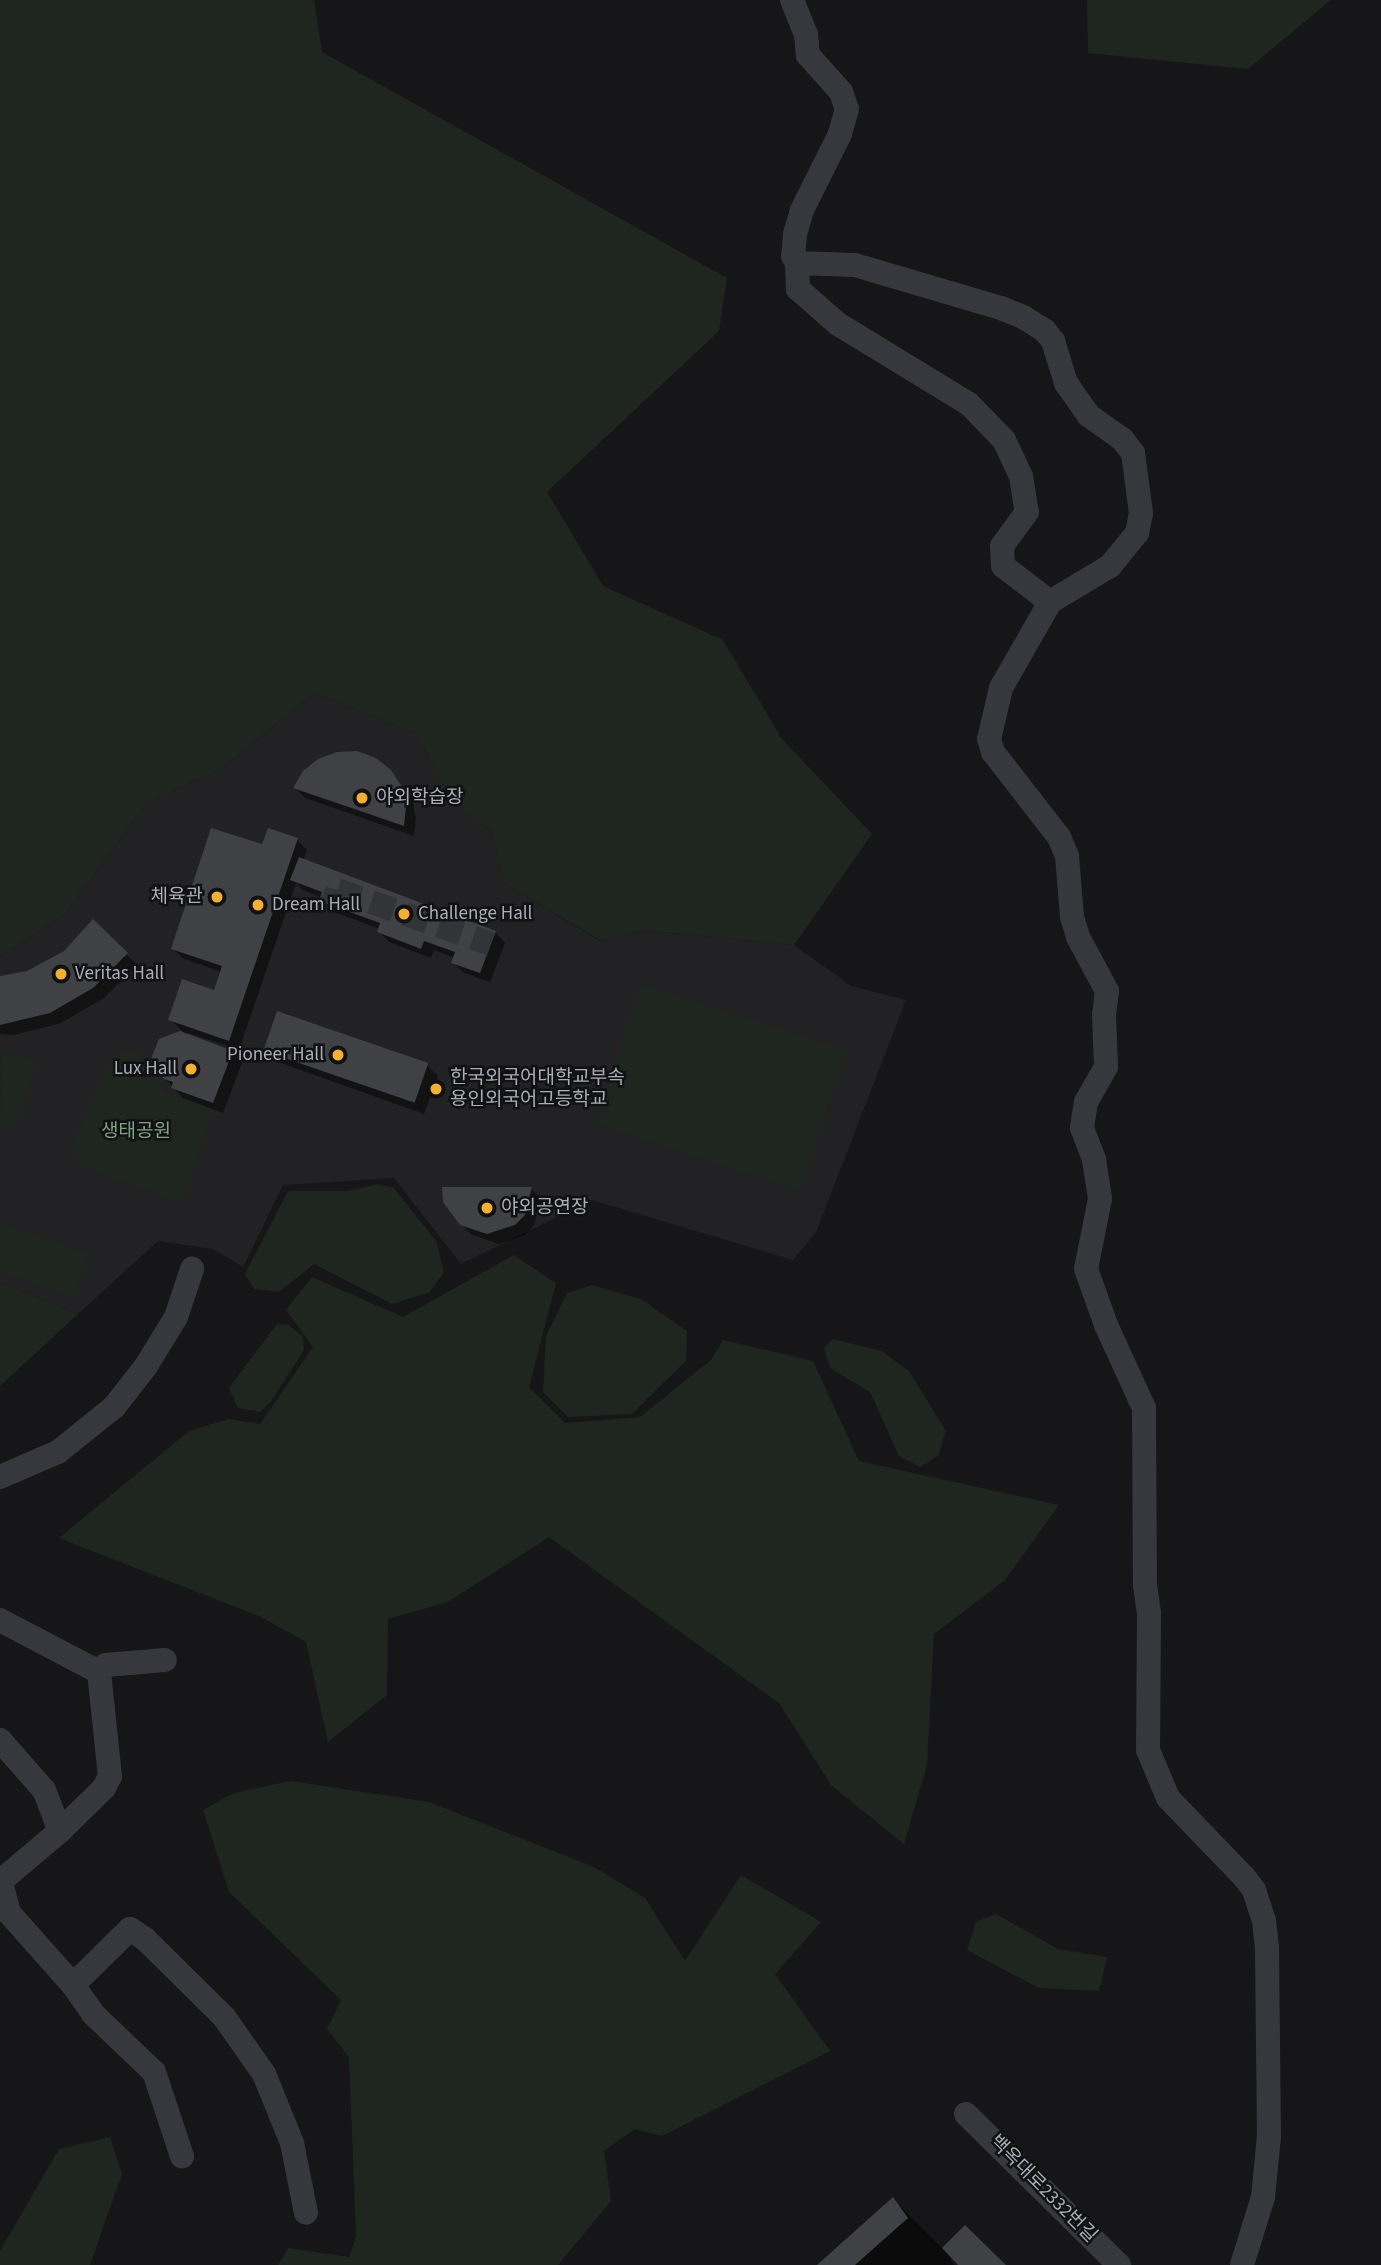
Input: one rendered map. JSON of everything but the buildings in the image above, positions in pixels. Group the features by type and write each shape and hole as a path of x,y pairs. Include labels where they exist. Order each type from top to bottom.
{"street":[{"path":"792,0 806,34 808,55 841,92 847,109 840,134 802,210 795,235 793,256 797,263 797,289 838,324 969,404 1004,440 1021,476 1027,512 1002,546 1003,566 1050,602"},
{"path":"797,263 855,265 1001,308 1035,324 1053,341 1073,396 1095,423 1122,439 1133,453 1140,513 1137,533 1119,559 1050,602 1001,688 989,738 993,752 1059,837 1067,856 1072,917 1078,937 1107,991 1104,1015 1106,1067 1087,1102 1082,1128 1094,1160 1100,1199 1086,1269 1106,1325 1144,1408 1145,1586 1149,1613 1148,1750 1168,1798 1245,1878 1254,1890 1264,1920 1267,1948 1269,2136 1263,2197 1242,2265"},
{"path":"0,1477 58,1452 114,1408 146,1366 176,1317 192,1269"},
{"path":"0,1619 99,1672"},
{"path":"99,1672 106,1665 165,1660"},
{"path":"99,1672 110,1776 104,1788 60,1831 1,1879 9,1913 73,1985 93,2014 154,2072 182,2156"},
{"path":"0,1740 44,1790 60,1831"},
{"path":"73,1985 130,1929 155,1949 224,2017 264,2074 292,2143 306,2213"},
{"name":"백옥대로2332번길","path":"966,2114 1119,2265"}],"shaded area":[{"name":"한국외국어대학교부속 용인외국어고등학교","path":"314,693 417,734 450,802 491,830 504,883 600,941 643,930 794,945 851,986 906,1000 816,1232 793,1260 592,1200 461,1264 394,1178 283,1185 243,1267 213,1249 158,1241 78,1314 0,1282 0,956 65,914 146,804 222,768"}],"green space":[{"path":"0,0 314,0 322,52 727,278 719,331 547,492 603,586 723,640 782,739 872,834 794,945 644,930 601,941 504,883 491,830 450,802 417,734 314,693 222,768 146,804 65,914 0,956"},
{"path":"1087,0 1331,0 1248,69 1088,53"},
{"path":"641,984 845,1050 800,1190 596,1124"},
{"path":"2,1050 38,1063 13,1132 0,1127"},
{"name":"생태공원","path":"123,1050 138,1050 165,1092 215,1110 182,1203 81,1166 75,1154 73,1141 111,1060"},
{"path":"378,1184 394,1188 436,1241 444,1272 430,1292 392,1304 314,1264 279,1292 254,1289 245,1274 288,1191 348,1191"},
{"path":"0,1222 90,1254 74,1298 0,1271"},
{"path":"514,1255 556,1283 529,1387 565,1423 640,1417 711,1360 723,1340 813,1361 859,1461 1059,1505 1005,1580 934,1634 927,1765 904,1844 831,1785 779,1703 549,1537 448,1602 388,1619 387,1695 328,1742 306,1642 261,1617 59,1538 189,1431 229,1419 260,1424 313,1347 286,1310 312,1277 403,1317"},
{"path":"0,1282 78,1314 0,1386"},
{"path":"592,1285 641,1299 687,1331 686,1361 632,1414 568,1417 543,1392 546,1336 567,1293"},
{"path":"277,1324 289,1325 303,1337 304,1350 270,1403 260,1412 238,1408 229,1388"},
{"path":"833,1339 882,1351 909,1371 946,1431 938,1456 920,1467 899,1456 870,1392 830,1368 824,1348"},
{"path":"291,1781 429,1802 594,1867 645,1898 685,1961 741,1875 821,1922 775,1974 830,2051 662,2136 635,2129 604,2151 611,2201 558,2265 278,2265 288,2248 349,2257 356,2237 349,2057 327,2029 341,2000 229,1892 203,1810 234,1793"},
{"path":"996,1914 1058,1949 1107,1957 1099,1991 1039,1988 967,1950 976,1922"},
{"path":"110,2137 122,2174 90,2265 0,2265 0,2251 59,2149"}],"tunnel":[{"path":"332,905 337,890 491,944"}],"place":[{"name":"야외학습장","path":"362,798"},
{"name":"체육관","path":"217,897"},
{"name":"Dream Hall","path":"258,905"},
{"name":"Challenge Hall","path":"404,914"},
{"name":"Veritas Hall","path":"61,974"},
{"name":"Pioneer Hall","path":"338,1055"},
{"name":"Lux Hall","path":"191,1069"},
{"name":"한국외국어대학교부속 용인외국어고등학교","path":"436,1089"},
{"name":"야외공연장","path":"487,1208"}]}
